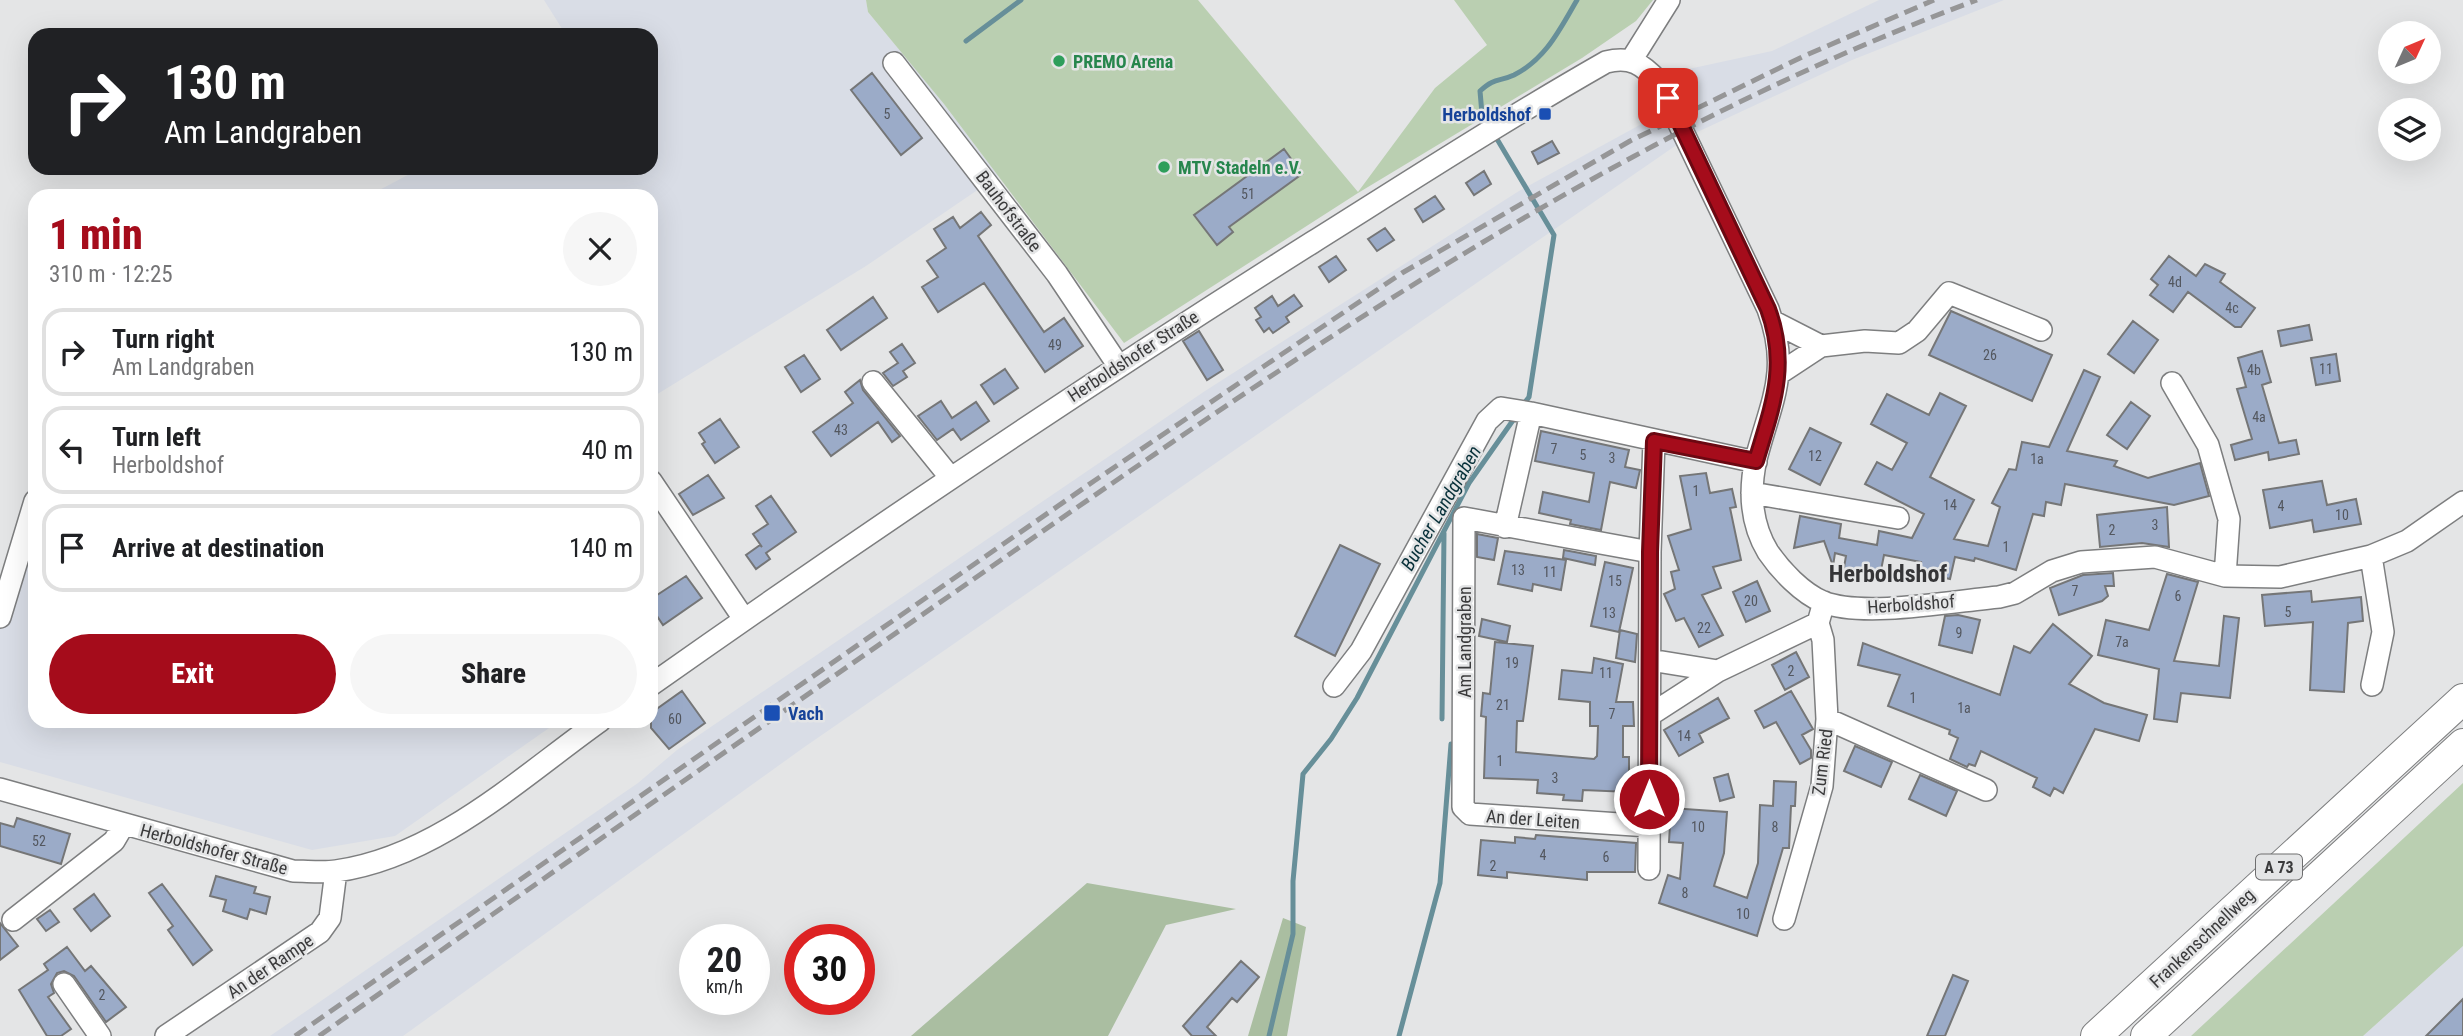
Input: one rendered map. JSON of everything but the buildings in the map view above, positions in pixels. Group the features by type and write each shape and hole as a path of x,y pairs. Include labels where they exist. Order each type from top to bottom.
{"highway":[{"name":"Frankenschnellweg","path":"2096,1036 2463,699"},
{"name":"Frankenschnellweg","path":"2146,1036 2463,744"},
{"path":"2160,1036 2195,990"}],"street":[{"path":"1632,60 1669,0"},
{"name":"Herboldshofer Straße","path":"658,680 950,477 1118,365 1520,113 1606,62 1632,60"},
{"name":"Herboldshof","path":"1632,60 1659,82 1668,98 1773,321 1780,373 1756,461 1752,493 1753,515 1761,540 1775,562 1803,589 1824,602 1861,609 1999,597 2015,593 2052,571 2081,562 2155,557 2225,576 2280,578 2371,556 2407,541 2463,502"},
{"name":"Bauhofstraße","path":"894,63 1057,274 1118,365"},
{"path":"1780,373 1821,345 1865,341 1899,343 1917,331 1949,293 2041,330"},
{"path":"1773,321 1821,345"},
{"path":"873,382 950,477"},
{"path":"2172,383 2208,446 2229,519 2225,576"},
{"path":"1334,685 1361,651 1448,489 1488,421 1501,408 1531,412 1654,441 1756,461"},
{"path":"1505,527 1531,412"},
{"path":"1649,870 1650,552 1654,441"},
{"path":"658,491 744,619"},
{"path":"1752,493 1898,518"},
{"name":"Am Landgraben","path":"1463,807 1464,518 1650,552"},
{"path":"0,617 28,523"},
{"path":"2371,556 2383,632 2372,685"},
{"name":"Zum Ried","path":"1784,919 1822,786 1827,719 1823,640 1818,623 1824,602"},
{"path":"1650,715 1718,671 1818,623"},
{"path":"1650,660 1718,671"},
{"path":"1827,719 1986,790"},
{"name":"Herboldshofer Straße","path":"0,789 293,870 336,872 405,853 439,835 590,728"},
{"name":"An der Leiten","path":"1463,807 1470,814 1649,826"},
{"path":"13,920 114,841 124,824"},
{"name":"An der Rampe","path":"166,1036 320,932 330,918 336,872"},
{"path":"64,984 100,1036"}],"shaded area":[{"path":"544,0 866,0 868,12 944,104 998,176 866,266 658,394 658,189 381,189 408,175 658,175 658,28 562,28"},
{"path":"1879,0 2004,0 1852,60 1691,135 803,748 403,1036 270,1036 638,783 677,750 1205,391 1519,191 1680,103 1670,73 1772,51"},
{"path":"28,496 28,728 549,728 395,836 312,850 0,762 0,618"},
{"path":"2463,946 2463,1036 2363,1036"}],"green space":[{"name":"MTV Stadeln e.V.","path":"866,0 1198,0 1358,192 1435,88 1487,45 1454,0 1653,0 1636,21 1582,58 1358,193 1124,343 944,104 868,12"},
{"path":"2463,783 2463,946 2363,1036 2191,1036"},
{"path":"1087,883 1236,909 1166,925 1108,1036 911,1036"},
{"path":"1283,918 1306,927 1287,1036 1248,1036"}],"waterway":[{"path":"966,41 1021,0"},
{"name":"Bucher Landgraben","path":"1489,125 1482,114 1480,91 1493,82 1514,75 1535,61 1551,42 1577,0"},
{"name":"Bucher Landgraben","path":"1494,134 1554,235 1529,397 1523,405"},
{"name":"Bucher Landgraben","path":"1269,1036 1293,934 1293,881 1303,774 1331,739 1357,698 1469,483 1516,416"},
{"path":"1442,719 1444,533"},
{"path":"1399,1036 1440,883 1451,744"}],"railway":[{"path":"295,1036 1094,481 1402,273 1630,141 1804,56 1934,0"},
{"path":"319,1036 1014,551 1360,318 1599,175 1722,111 1848,52 1977,0"}],"place":[{"name":"PREMO Arena","path":"1059,61"},
{"name":"Herboldshof","path":"1545,114"},
{"name":"MTV Stadeln e.V.","path":"1164,167"},
{"name":"Vach","path":"772,713"}],"district":[{"name":"Herboldshof","path":"1888,574"}],"route":[{"path":"1649,799 1650,552 1654,441 1756,461 1780,373 1773,321 1668,98"}]}
